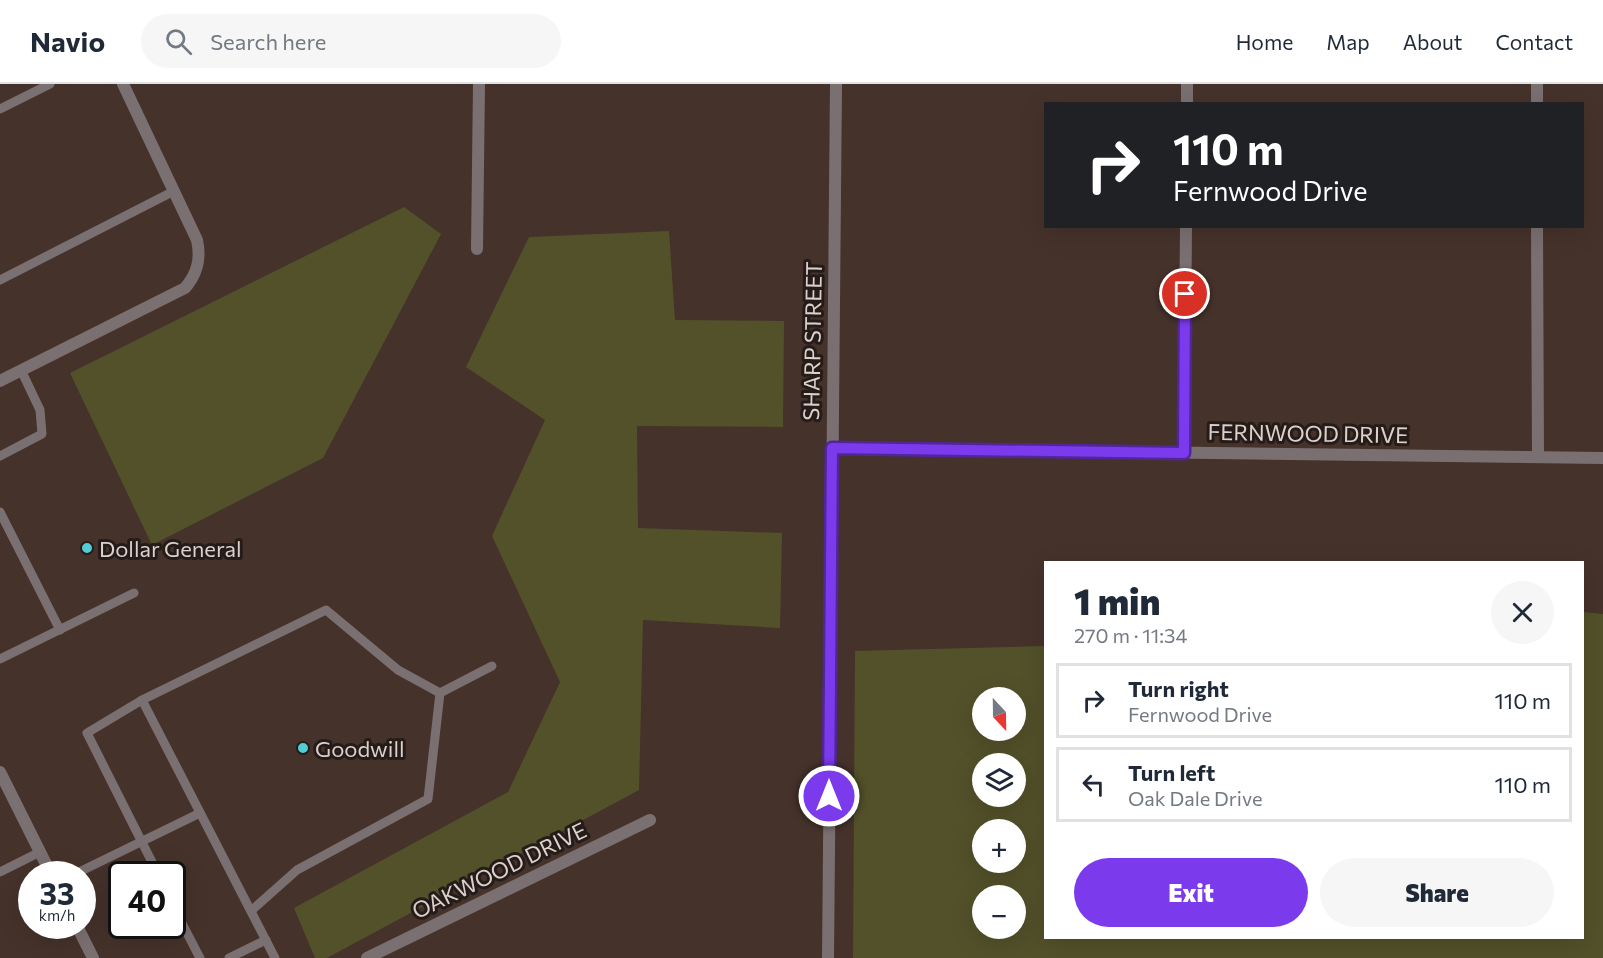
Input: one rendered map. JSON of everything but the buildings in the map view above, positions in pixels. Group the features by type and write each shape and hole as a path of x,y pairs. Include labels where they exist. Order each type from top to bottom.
{"street":[{"path":"0,381 185,288 196,271 200,253 197,240 123,84"},
{"path":"477,249 480,84"},
{"name":"SHARP STREET","path":"828,958 836,84"},
{"path":"1187,84 1187,102"},
{"path":"1537,84 1537,102"},
{"path":"1184,453 1186,228"},
{"path":"1537,228 1538,457"},
{"name":"FERNWOOD DRIVE","path":"832,448 1603,458"},
{"path":"0,772 44,861"},
{"name":"OAKWOOD DRIVE","path":"367,958 650,820"},
{"path":"83,939 93,958"}],"lane":[{"path":"0,109 50,84"},
{"path":"0,279 174,191"},
{"path":"0,456 42,434 40,410 21,370"},
{"path":"0,512 60,630"},
{"path":"0,659 134,593"},
{"path":"151,861 87,733 142,700 326,610 398,670 440,693"},
{"path":"440,693 492,666"},
{"path":"251,911 297,870 428,799 440,693"},
{"path":"142,700 275,958"},
{"path":"96,864 201,813"},
{"path":"0,872 40,852"},
{"path":"186,931 200,958"},
{"path":"229,958 266,940"}],"shaded area":[{"path":"404,207 441,234 323,458 152,545 70,373"},
{"path":"669,231 675,320 784,321 783,427 637,426 638,528 782,533 780,628 643,620 639,790 327,958 315,958 294,908 508,792 560,682 492,536 545,420 466,367 529,237"},
{"path":"1584,612 1603,614 1603,958 853,958 855,651 1044,646 1044,939 1584,939"}],"place":[{"name":"Dollar General","path":"87,548"},
{"name":"Goodwill","path":"303,748"}],"route":[{"path":"829,796 832,448 1184,453 1185,294"}]}
